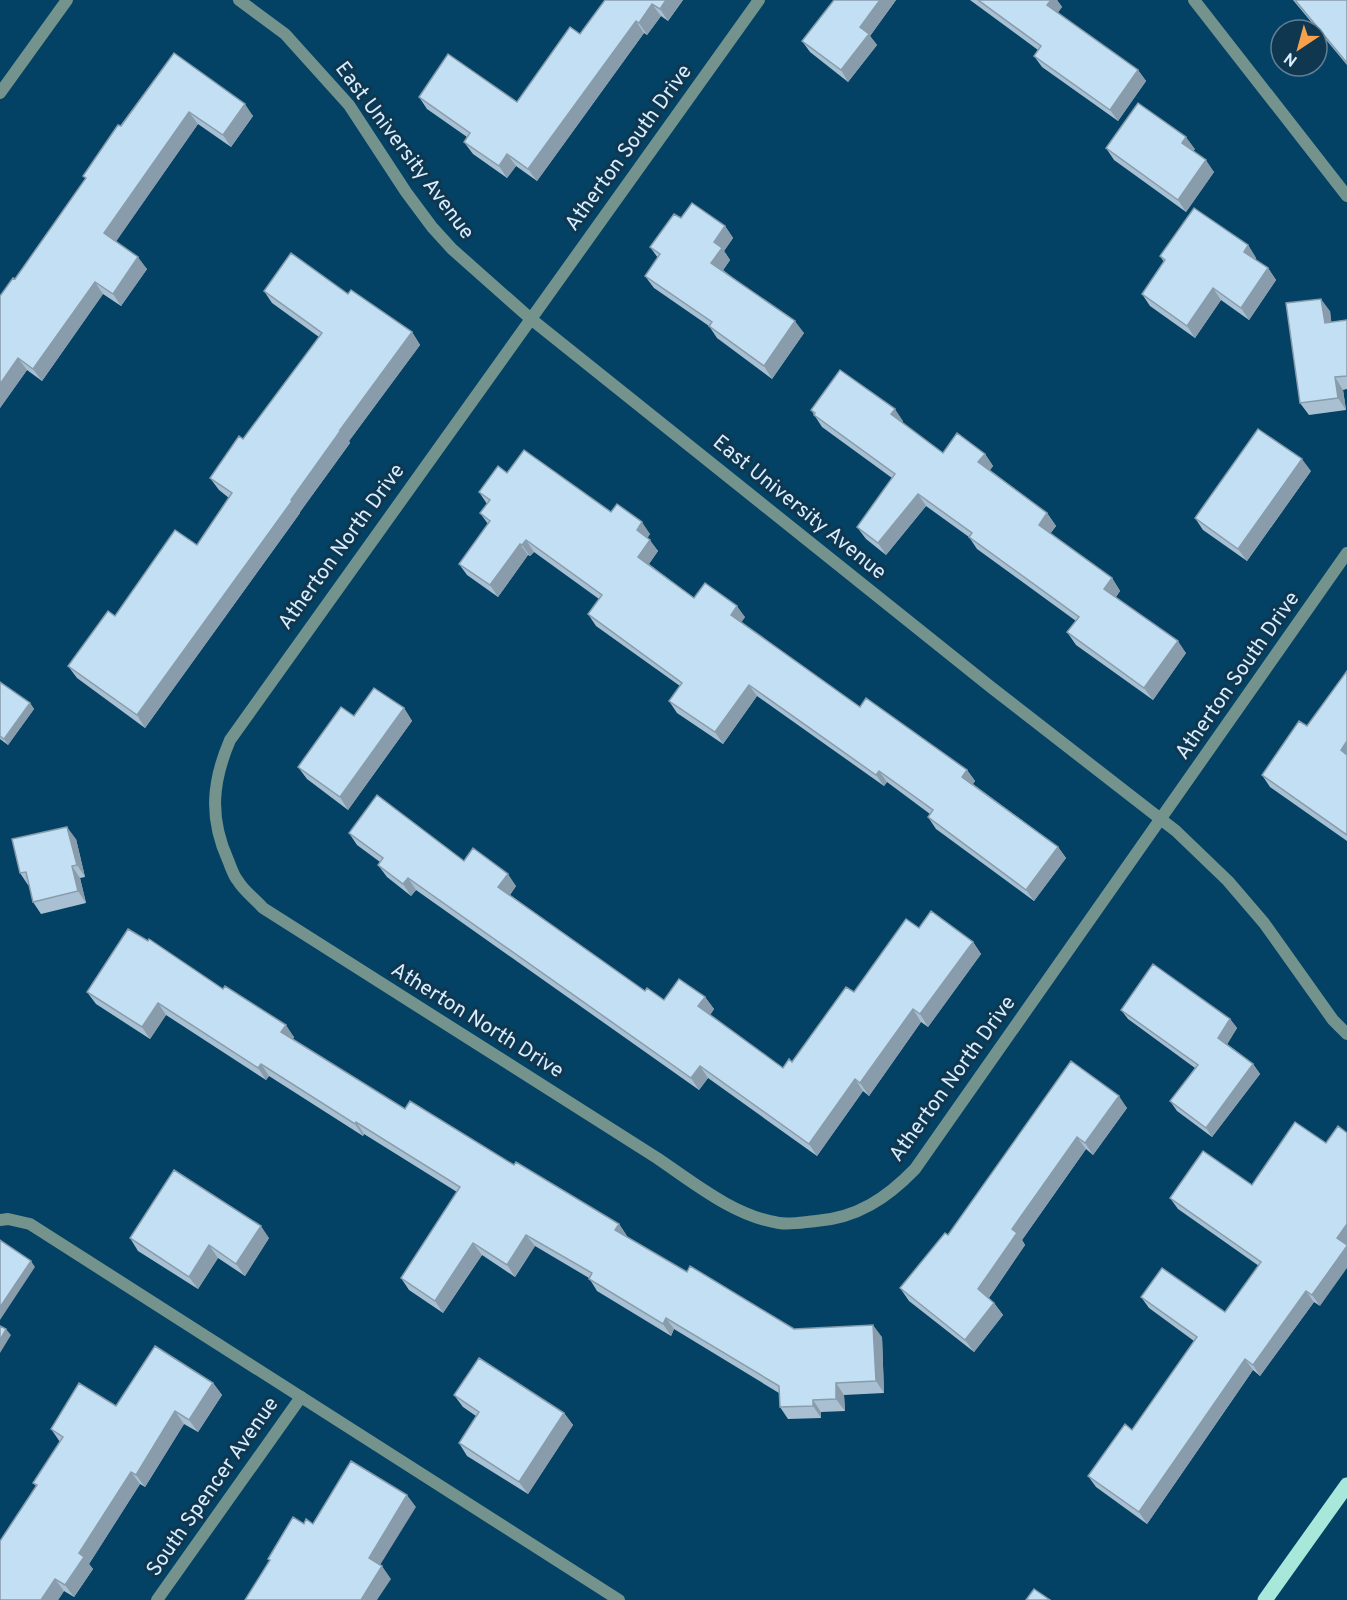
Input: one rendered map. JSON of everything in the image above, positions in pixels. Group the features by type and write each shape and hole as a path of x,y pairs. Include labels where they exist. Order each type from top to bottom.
{"main road":[{"path":"1265,1600 1347,1485"}],"street":[{"path":"0,93 67,0"},
{"name":"East University Avenue","path":"239,0 285,34 349,105 406,192 452,249 531,318 1176,831 1228,881 1264,923 1333,1020 1347,1034"},
{"name":"Atherton South Drive","path":"531,318 759,0"},
{"path":"1194,0 1347,196"},
{"name":"Atherton North Drive","path":"531,318 230,740 217,776 214,793 218,829 222,847 238,881 263,908 710,1194 744,1212 779,1223 835,1220 872,1205 888,1194 915,1169 1161,820"},
{"name":"Atherton South Drive","path":"1161,820 1347,553"},
{"path":"0,1220 8,1219 30,1224 619,1600"},
{"name":"South Spencer Avenue","path":"157,1600 302,1397"}],"building":[{"path":"605,0 666,0 660,9 652,4 639,23 636,21 528,169 507,154 499,166 464,142 470,133 419,97 448,54 517,102 570,27 580,34"},
{"path":"834,0 880,0 860,27 869,34 841,70 802,41"},
{"path":"978,0 1051,0 1047,5 1138,70 1110,110 1034,56 1041,46"},
{"path":"1295,0 1347,0 1347,63 1329,41 1329,18 1310,18"},
{"path":"174,53 245,104 223,135 189,112 104,233 138,257 113,294 95,282 33,369 18,358 0,384 0,296 13,278 15,279 86,178 83,176 118,125 121,126"},
{"path":"1138,103 1186,137 1182,143 1206,160 1178,200 1106,148"},
{"path":"692,203 725,226 714,242 722,248 711,263 795,321 764,366 709,326 712,322 645,276 660,254 650,247 674,214 681,218"},
{"path":"1194,208 1248,245 1244,252 1268,268 1241,308 1213,288 1187,326 1142,294 1165,260 1160,256"},
{"path":"291,253 348,294 351,290 412,332 137,715 68,666 108,611 115,616 175,530 197,545 232,493 210,478 239,436 243,439 322,333 264,291"},
{"path":"1321,299 1325,323 1347,320 1347,376 1335,377 1338,398 1300,403 1286,303"},
{"path":"840,370 895,409 891,414 943,453 957,433 985,454 978,462 1047,513 1039,525 1112,578 1104,589 1178,641 1144,688 1067,632 1079,617 969,537 972,533 918,494 878,543 857,527 895,474 814,415 815,413 811,410"},
{"path":"1258,429 1302,459 1238,549 1195,518"},
{"path":"524,450 611,512 617,504 642,522 637,530 650,540 638,557 694,598 705,583 737,606 731,615 860,707 866,698 967,770 962,777 1058,847 1026,890 928,817 933,810 879,771 876,775 749,685 715,732 669,701 682,683 588,614 602,595 526,540 522,545 520,544 490,585 459,564 490,521 480,513 490,500 479,492 498,466 507,473"},
{"path":"1347,671 1347,741 1341,750 1347,755 1347,835 1262,775 1299,721 1307,726"},
{"path":"0,682 30,703 4,739 0,736"},
{"path":"374,688 404,708 340,797 298,767 341,707 354,716"},
{"path":"377,795 464,861 473,848 508,874 498,887 645,991 647,988 664,1000 679,979 705,997 698,1006 783,1068 789,1059 792,1062 846,987 854,992 906,919 919,928 931,911 973,942 920,1014 913,1009 860,1083 855,1079 809,1144 700,1066 691,1078 408,878 403,884 378,865 383,858 349,833"},
{"path":"67,827 77,865 72,866 78,891 33,902 26,872 20,873 12,839"},
{"path":"128,929 148,941 149,939 223,989 225,986 286,1025 281,1032 405,1109 410,1101 514,1165 516,1162 619,1224 615,1230 687,1272 690,1266 794,1329 873,1325 876,1381 836,1383 836,1399 813,1400 813,1406 780,1407 779,1386 666,1318 663,1324 589,1279 592,1273 526,1235 507,1265 473,1243 435,1301 401,1278 460,1187 261,1064 258,1068 158,1003 142,1027 87,992"},
{"path":"1153,964 1230,1019 1218,1038 1253,1064 1206,1128 1170,1101 1198,1065 1121,1010"},
{"path":"1071,1061 1119,1096 1085,1143 1077,1137 1012,1229 1017,1233 978,1289 994,1303 965,1340 900,1288 945,1233 948,1235"},
{"path":"1295,1122 1326,1143 1338,1126 1347,1133 1347,1224 1337,1238 1347,1246 1312,1295 1306,1291 1253,1365 1245,1359 1139,1512 1088,1476 1125,1424 1132,1430 1197,1337 1141,1297 1162,1268 1225,1312 1261,1262 1170,1198 1203,1151 1252,1185"},
{"path":"174,1170 261,1226 236,1264 209,1245 189,1277 130,1238"},
{"path":"0,1240 31,1261 0,1307"},
{"path":"0,1326 6,1329 0,1340"},
{"path":"155,1346 213,1383 189,1420 175,1411 136,1475 131,1472 79,1553 84,1557 65,1585 55,1579 41,1600 0,1600 0,1541 37,1485 33,1483 63,1437 51,1429 79,1383 116,1406"},
{"path":"479,1358 564,1413 519,1482 459,1443 479,1412 454,1395"},
{"path":"351,1461 407,1495 369,1558 382,1566 361,1600 245,1600 293,1517 304,1524 306,1519 313,1524"},
{"path":"1034,1589 1050,1600 1026,1600"}]}
